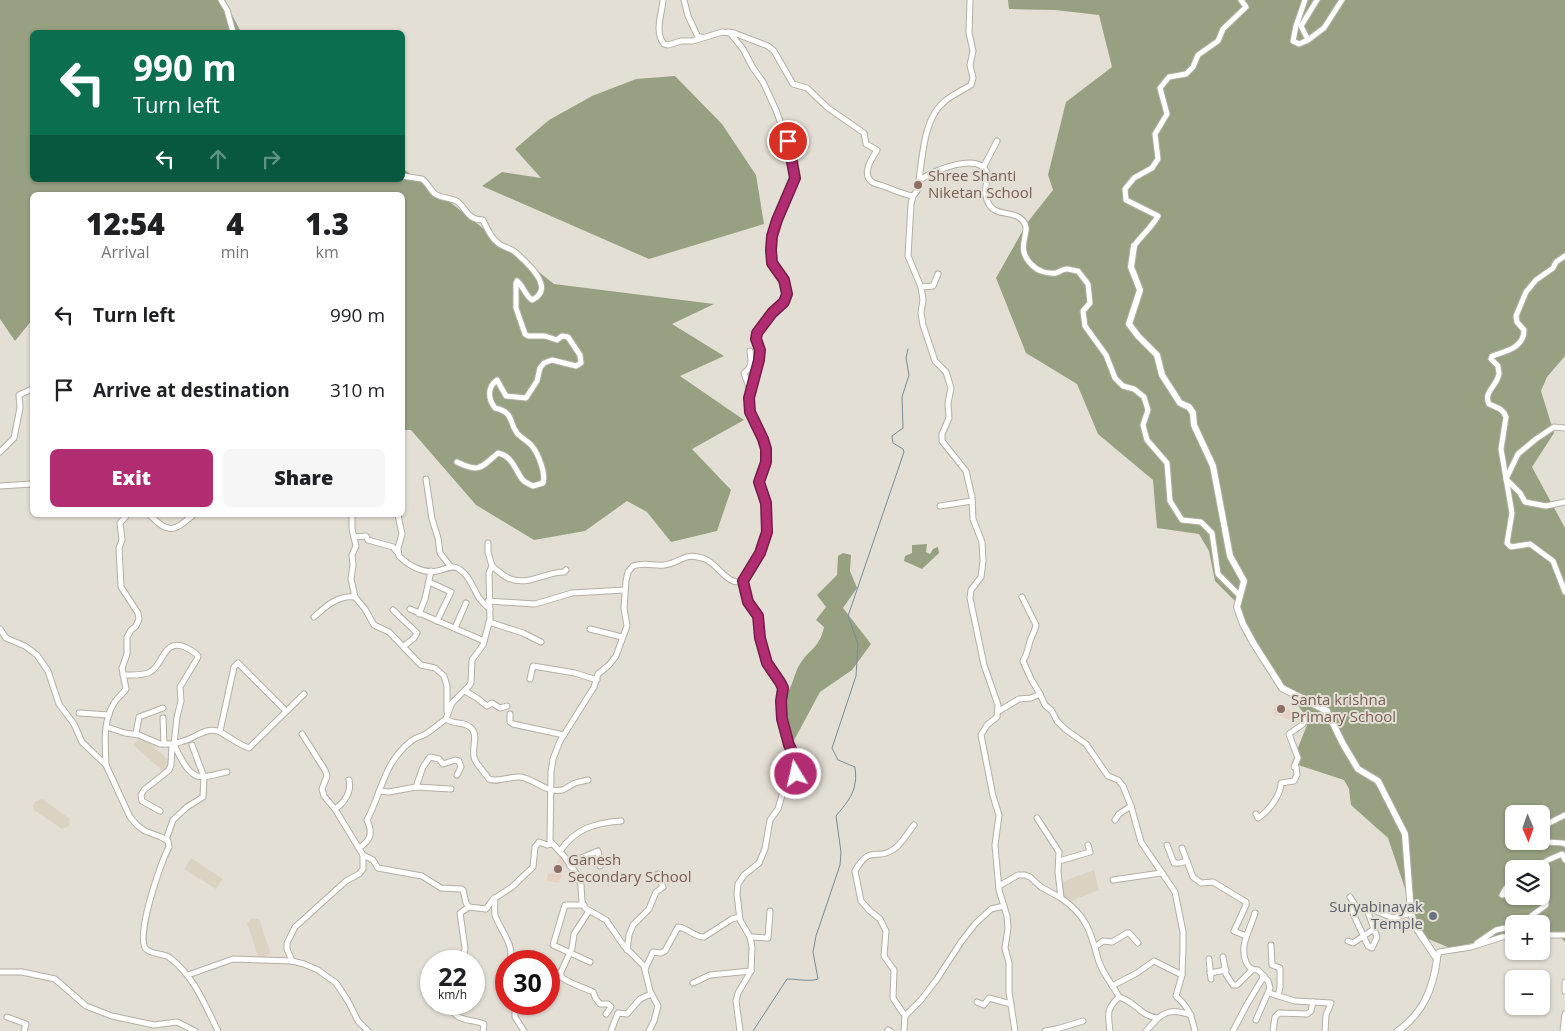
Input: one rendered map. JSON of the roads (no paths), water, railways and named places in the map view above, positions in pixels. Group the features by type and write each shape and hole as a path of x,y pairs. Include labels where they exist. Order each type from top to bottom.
{"main road":[{"path":"1134,246 1131,267 1140,290 1129,324 1157,355 1162,375 1180,403 1189,407 1193,413 1194,425 1213,466 1230,556 1244,581 1237,607 1243,624 1282,688 1327,711 1358,769 1378,781 1405,834 1411,913 1415,926 1437,959 1435,976 1428,998 1411,1022 1401,1030"}],"street":[{"path":"221,0 229,16 232,30"},
{"path":"664,0 660,24 662,42 668,45 726,32 734,33 768,46 774,51 793,84 807,88 828,108 864,133 866,144 877,150 870,160 868,171 872,182 913,196"},
{"path":"684,0 695,31 702,38"},
{"path":"970,0 969,33 973,51 970,65 973,78 971,85 945,101 933,115 924,143 920,180 917,191 913,196 908,256 921,287 923,300 921,313 925,334 935,361 946,372 951,388 948,403 949,418 942,434 942,441 966,471 972,501 973,519 982,542 981,578 970,593 970,606 979,635 984,665 999,711 997,717 987,725 981,735 993,796 998,810 995,839 998,886 1007,916 1008,928 1005,948 1009,963 1009,992 1015,1031"},
{"path":"1134,246 1158,216 1126,200 1125,190 1134,178 1152,168 1158,159 1155,134 1167,114 1160,88 1169,77 1186,74 1193,66 1198,55 1218,41 1223,29 1246,7 1242,0"},
{"path":"1305,0 1293,41 1299,44 1324,28 1342,0"},
{"path":"1308,40 1301,26 1317,0"},
{"path":"726,32 730,33 737,40 763,82 788,141 795,174 794,182 777,220 771,244 772,260 786,287 786,299 772,313 757,333 756,339 760,350 759,360 750,391 749,407 766,449 766,462 759,482 766,503 768,527 760,553 743,581 748,602 758,616 760,638 767,663 783,688 781,701 782,719 789,745 795,757 796,770 794,777 784,785 778,808 770,820 765,849 759,863 744,875 738,884 739,917 741,924 750,937 752,946 751,971 738,993 736,1001 740,1031"},
{"path":"983,168 997,141"},
{"path":"920,180 960,163 983,168 988,173 985,191 990,207 998,212 1014,215 1023,220 1027,226 1027,232 1023,240 1023,249 1026,258 1032,265 1048,273 1066,269 1078,271 1088,284 1090,303 1083,311 1085,326 1106,355 1114,378 1123,386 1134,389 1144,397 1148,410 1143,425 1147,440 1167,463 1170,501 1182,520 1201,522 1212,534 1218,574 1239,596"},
{"path":"405,176 422,179 441,197 456,201 470,217 483,220 497,243 513,251 536,271 540,280 541,291 536,298 532,300 526,296 522,286 516,283 516,308 525,334 528,336 545,336 557,340 562,336 568,337 580,355 581,363 576,366 552,360 544,363 540,368 537,380 526,398 506,396 497,380 493,383 490,393 489,401 495,408 503,410 512,420 516,432 532,446 543,470 545,477 543,483 533,486 524,481 513,462 504,454 498,453 482,467 470,469 457,462"},
{"path":"1565,256 1536,280 1526,292 1516,316 1517,322 1524,330 1522,342 1517,346 1492,356 1491,359 1498,366 1499,374 1488,392 1487,399 1489,404 1501,408 1506,417 1501,449 1512,513 1507,544 1511,547 1530,544 1553,561 1565,592"},
{"path":"921,287 933,286 938,274"},
{"path":"750,351 751,364 744,373 750,391"},
{"path":"0,452 14,438 20,408 19,395 30,390"},
{"path":"1506,479 1518,454 1554,427 1565,428"},
{"path":"426,479 432,520 438,538 440,553 451,568"},
{"path":"1506,479 1520,493 1525,502 1546,506 1565,502"},
{"path":"0,486 30,484"},
{"path":"940,506 972,501"},
{"path":"125,517 120,523 122,540 119,548 122,587 138,612 139,619 127,637 127,654 122,668 126,689 114,704 109,715 104,741 106,766 122,802 137,826 166,840"},
{"path":"152,517 162,528 166,529 181,526 191,517"},
{"path":"352,517 352,528 356,546 352,555 351,579 356,597 374,625 390,632 421,665 435,668 444,676 447,686 447,716 449,721 468,725 472,729 475,734 475,760 489,779 519,777 531,780 545,789 551,790 564,790 574,783 588,780"},
{"path":"398,517 402,534 398,553"},
{"path":"354,537 366,536 368,540 393,547 406,563 422,570 436,572 451,568 460,569 490,610"},
{"path":"359,848 368,842 371,830 368,820 382,782 395,756 412,740 427,733 447,716 456,697 465,692 471,683 472,660 484,641 489,622 490,573 492,566 488,552 488,543"},
{"path":"649,1031 658,1009 657,1003 651,994 645,969 627,950 606,920 589,911 584,905 579,881 560,851 551,844 549,838 553,759 564,735 592,691 600,671 609,665 616,656 627,626 624,612 627,576 634,566 643,564 666,565 688,556 697,557 708,561 725,576 734,581 743,581"},
{"path":"492,566 505,577 515,581 531,581 566,570"},
{"path":"419,614 431,571"},
{"path":"429,582 451,592 438,621"},
{"path":"482,601 534,604 572,593 625,590"},
{"path":"314,618 327,605 338,599 349,596 356,597"},
{"path":"1022,597 1036,625 1024,661 1031,679 1045,705 1052,711 1057,721 1086,744 1108,776 1118,780 1123,786 1141,842 1175,892 1183,932 1182,975 1176,996 1188,1008 1195,1031"},
{"path":"455,628 466,603"},
{"path":"410,609 484,641"},
{"path":"393,610 417,633 404,646"},
{"path":"489,622 540,642"},
{"path":"0,629 6,638 25,646 37,655 48,671 59,704 74,724 82,742 106,766"},
{"path":"590,629 622,637"},
{"path":"123,675 149,673 154,670 161,657 171,648 181,646 197,653 198,656 180,686 181,701 169,770 144,790 141,795 142,801 160,811"},
{"path":"220,731 234,667 238,663 286,711"},
{"path":"530,679 532,666 576,673 596,680"},
{"path":"465,692 488,706 492,703 500,708 507,706"},
{"path":"107,727 125,734 136,734 164,744 189,740 202,731 220,731 233,741 249,748 304,694"},
{"path":"999,711 1019,699 1031,698 1040,694"},
{"path":"136,734 140,717 163,708"},
{"path":"79,713 109,715"},
{"path":"510,714 510,722 513,724 564,735"},
{"path":"1256,814 1258,818 1268,812 1281,789 1281,783 1294,781 1297,775 1296,768 1294,767 1298,758 1289,734 1303,724 1306,718 1298,716"},
{"path":"164,718 164,744"},
{"path":"292,961 287,949 287,943 295,927 346,881 363,870 363,855 335,810 324,797 322,790 327,776 325,770 302,734"},
{"path":"173,744 190,772 196,776 204,777 227,772"},
{"path":"192,745 204,777 203,797 187,807 173,820 166,840 169,847 161,864 149,901 143,941 144,948 147,951 166,955 188,975 218,1031"},
{"path":"416,787 423,767 430,757 439,759 443,764 455,760 460,761 461,766 457,774"},
{"path":"335,810 347,796 350,785 349,780"},
{"path":"379,791 389,792 416,787 451,789"},
{"path":"1114,820 1131,806"},
{"path":"1550,822 1565,815"},
{"path":"1037,818 1059,852 1058,872 1061,898"},
{"path":"560,851 566,842 578,832 601,822 621,821"},
{"path":"905,1016 893,998 894,970 884,956 886,931 880,919 861,901 855,871 862,860 872,854 884,854 895,849 914,825"},
{"path":"465,950 460,913 469,907 486,909 494,898 512,887 533,867 535,847 539,842 547,845 551,844"},
{"path":"1550,842 1565,844"},
{"path":"1058,861 1090,852 1088,845"},
{"path":"1167,846 1174,863 1180,864 1187,861"},
{"path":"1182,848 1193,877 1201,884 1211,882 1246,902 1234,931 1246,936"},
{"path":"570,866 581,858 598,851 600,866"},
{"path":"1548,860 1562,854 1565,860"},
{"path":"363,855 373,860 378,868 422,876 441,888 461,888 469,907"},
{"path":"1113,880 1161,873"},
{"path":"627,950 629,934 633,925 649,909 656,892 663,887 658,874"},
{"path":"998,886 1018,876 1025,875 1079,912 1091,932 1098,960 1119,997 1131,1002 1150,1018 1158,1018"},
{"path":"1350,897 1358,908"},
{"path":"494,898 495,914 510,950"},
{"path":"584,905 565,905 554,947 590,962"},
{"path":"1534,915 1546,905"},
{"path":"904,1031 905,1016 937,979 975,924 991,909 1004,906"},
{"path":"1366,907 1377,937 1372,948 1368,946 1350,909 1366,907 1393,918 1411,913"},
{"path":"589,911 574,934 570,954 561,977 567,982 581,985 593,992 600,1004 608,1004 611,1007 606,1014"},
{"path":"750,937 768,938 770,911"},
{"path":"1252,970 1249,968 1243,955 1242,948 1255,913"},
{"path":"645,969 653,952 661,953 665,951 678,928 682,928 699,937 704,937 732,919 739,917"},
{"path":"1471,947 1496,930 1505,928"},
{"path":"1348,941 1353,943 1374,929"},
{"path":"1095,948 1103,941 1112,942 1127,933 1138,943"},
{"path":"1550,935 1565,936"},
{"path":"1437,959 1439,952 1471,947 1505,937"},
{"path":"1271,945 1272,965 1280,968 1278,996"},
{"path":"1223,957 1231,983 1236,986 1252,970 1258,970 1269,983 1270,988 1256,1020"},
{"path":"1209,958 1211,976 1226,970"},
{"path":"188,975 232,959 292,961 318,970 336,983 358,1021 368,1031"},
{"path":"1112,986 1137,973 1154,961 1182,975"},
{"path":"693,982 710,975 751,971"},
{"path":"0,972 22,972 55,979 86,1006 94,1010 154,1025 177,1022 196,1031"},
{"path":"1233,1031 1264,976"},
{"path":"1565,982 1565,991"},
{"path":"1268,993 1296,1001 1331,1003 1326,1015 1325,1031"},
{"path":"611,1031 618,1013 627,1014 640,999 651,994"},
{"path":"1110,1031 1108,1015 1110,1006 1119,997"},
{"path":"977,1002 984,1005 989,998 1011,1004"},
{"path":"1273,1031 1275,1017 1279,1013 1307,1014 1311,1011 1313,1002"},
{"path":"1146,1031 1166,1012 1177,1011 1191,1015"},
{"path":"1563,1031 1565,1014"},
{"path":"455,1015 458,1018 475,1020 484,1024 483,1031"},
{"path":"515,1015 524,1031"},
{"path":"7,1017 26,1024 24,1031"},
{"path":"1045,1031 1057,1030 1083,1021"}],"waterway":[{"path":"753,1031 787,979 818,979 813,952 816,936 840,865 841,852 836,816 852,794 856,775 855,767 838,760 832,748 856,676 858,644 848,616 904,452 903,449 893,443 892,436 903,428 902,397 909,375 906,358 908,349"}],"place":[{"name":"Shree Shanti Niketan School","path":"918,185"},
{"name":"Santa krishna Primary School","path":"1281,709"},
{"name":"Ganesh Secondary School","path":"558,869"},
{"name":"Suryabinayak Temple","path":"1433,916"}]}
